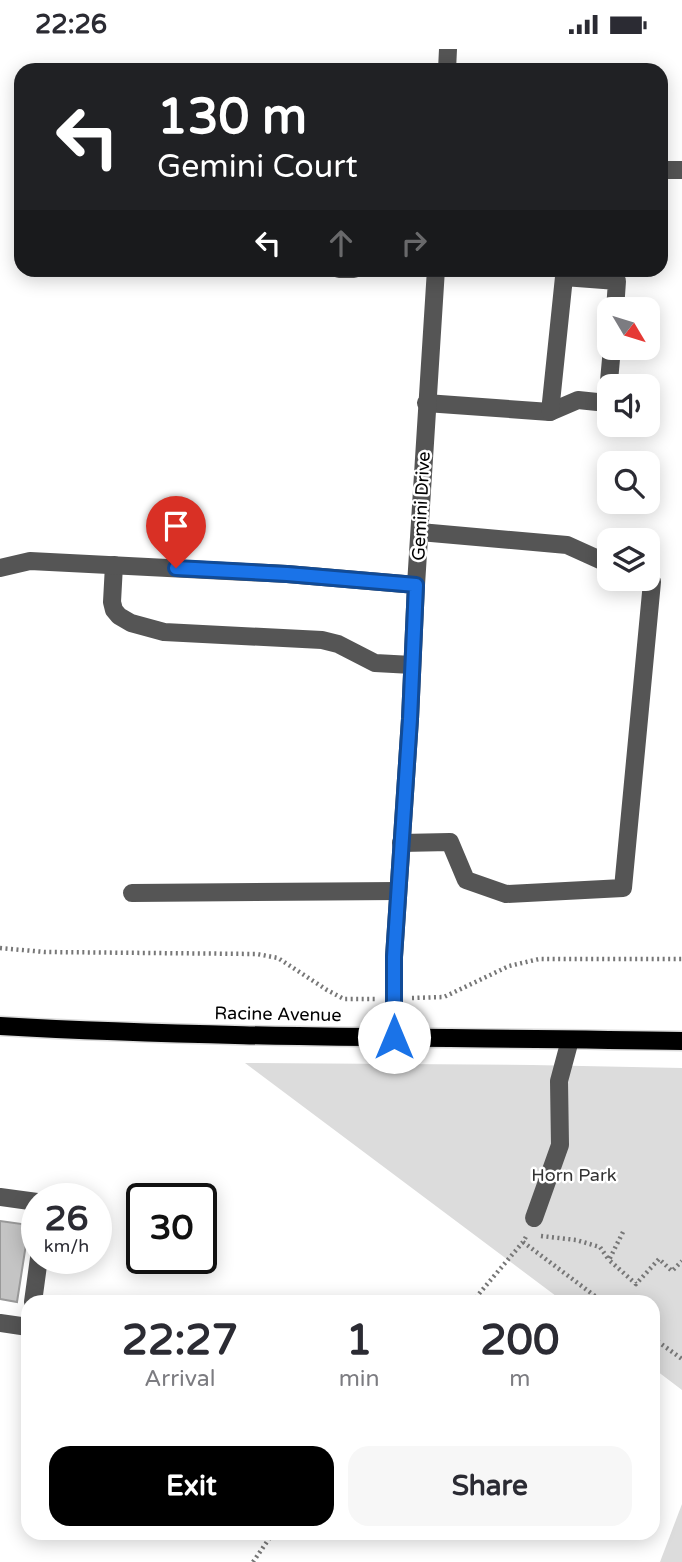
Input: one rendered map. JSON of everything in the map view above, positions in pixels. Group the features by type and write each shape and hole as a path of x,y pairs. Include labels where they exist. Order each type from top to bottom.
{"main road":[{"name":"Racine Avenue","path":"0,1026 77,1031 682,1041"}],"street":[{"name":"Gemini Drive","path":"394,1037 394,957 435,277"},
{"path":"550,412 564,277 617,281 616,297"},
{"path":"426,403 550,412 578,400 607,403 611,361"},
{"path":"419,532 567,545 597,558"},
{"path":"0,568 30,561 287,574 416,585"},
{"path":"114,565 114,610 131,623 164,632 322,640 338,644 375,663 412,665"},
{"path":"401,843 450,842 466,880 506,894 623,888 651,591"},
{"path":"132,893 398,891"},
{"path":"530,1226 560,1145 559,1081 570,1041"},
{"path":"0,1196 21,1199"},
{"path":"34,1295 37,1274"},
{"path":"0,1323 21,1327"}],"path":[{"path":"0,948 45,952 257,954 278,958 344,999"},
{"path":"426,998 444,997 509,966 539,959 682,959"},
{"path":"478,1295 523,1242 530,1226 600,1247 609,1260 636,1284 659,1259 672,1271 682,1261"},
{"path":"609,1260 623,1232"},
{"path":"523,1242 594,1295"},
{"path":"660,1343 682,1359"},
{"path":"253,1562 268,1540"}],"green space":[{"name":"Horn Park","path":"245,1063 682,1068 682,1390 660,1373 660,1295 555,1295"},
{"path":"682,1504 682,1562 660,1562"}],"building":[{"path":"0,1221 21,1224 21,1274 17,1302 0,1299"}],"route":[{"path":"176,568 416,585 394,957 394,1037"}]}
